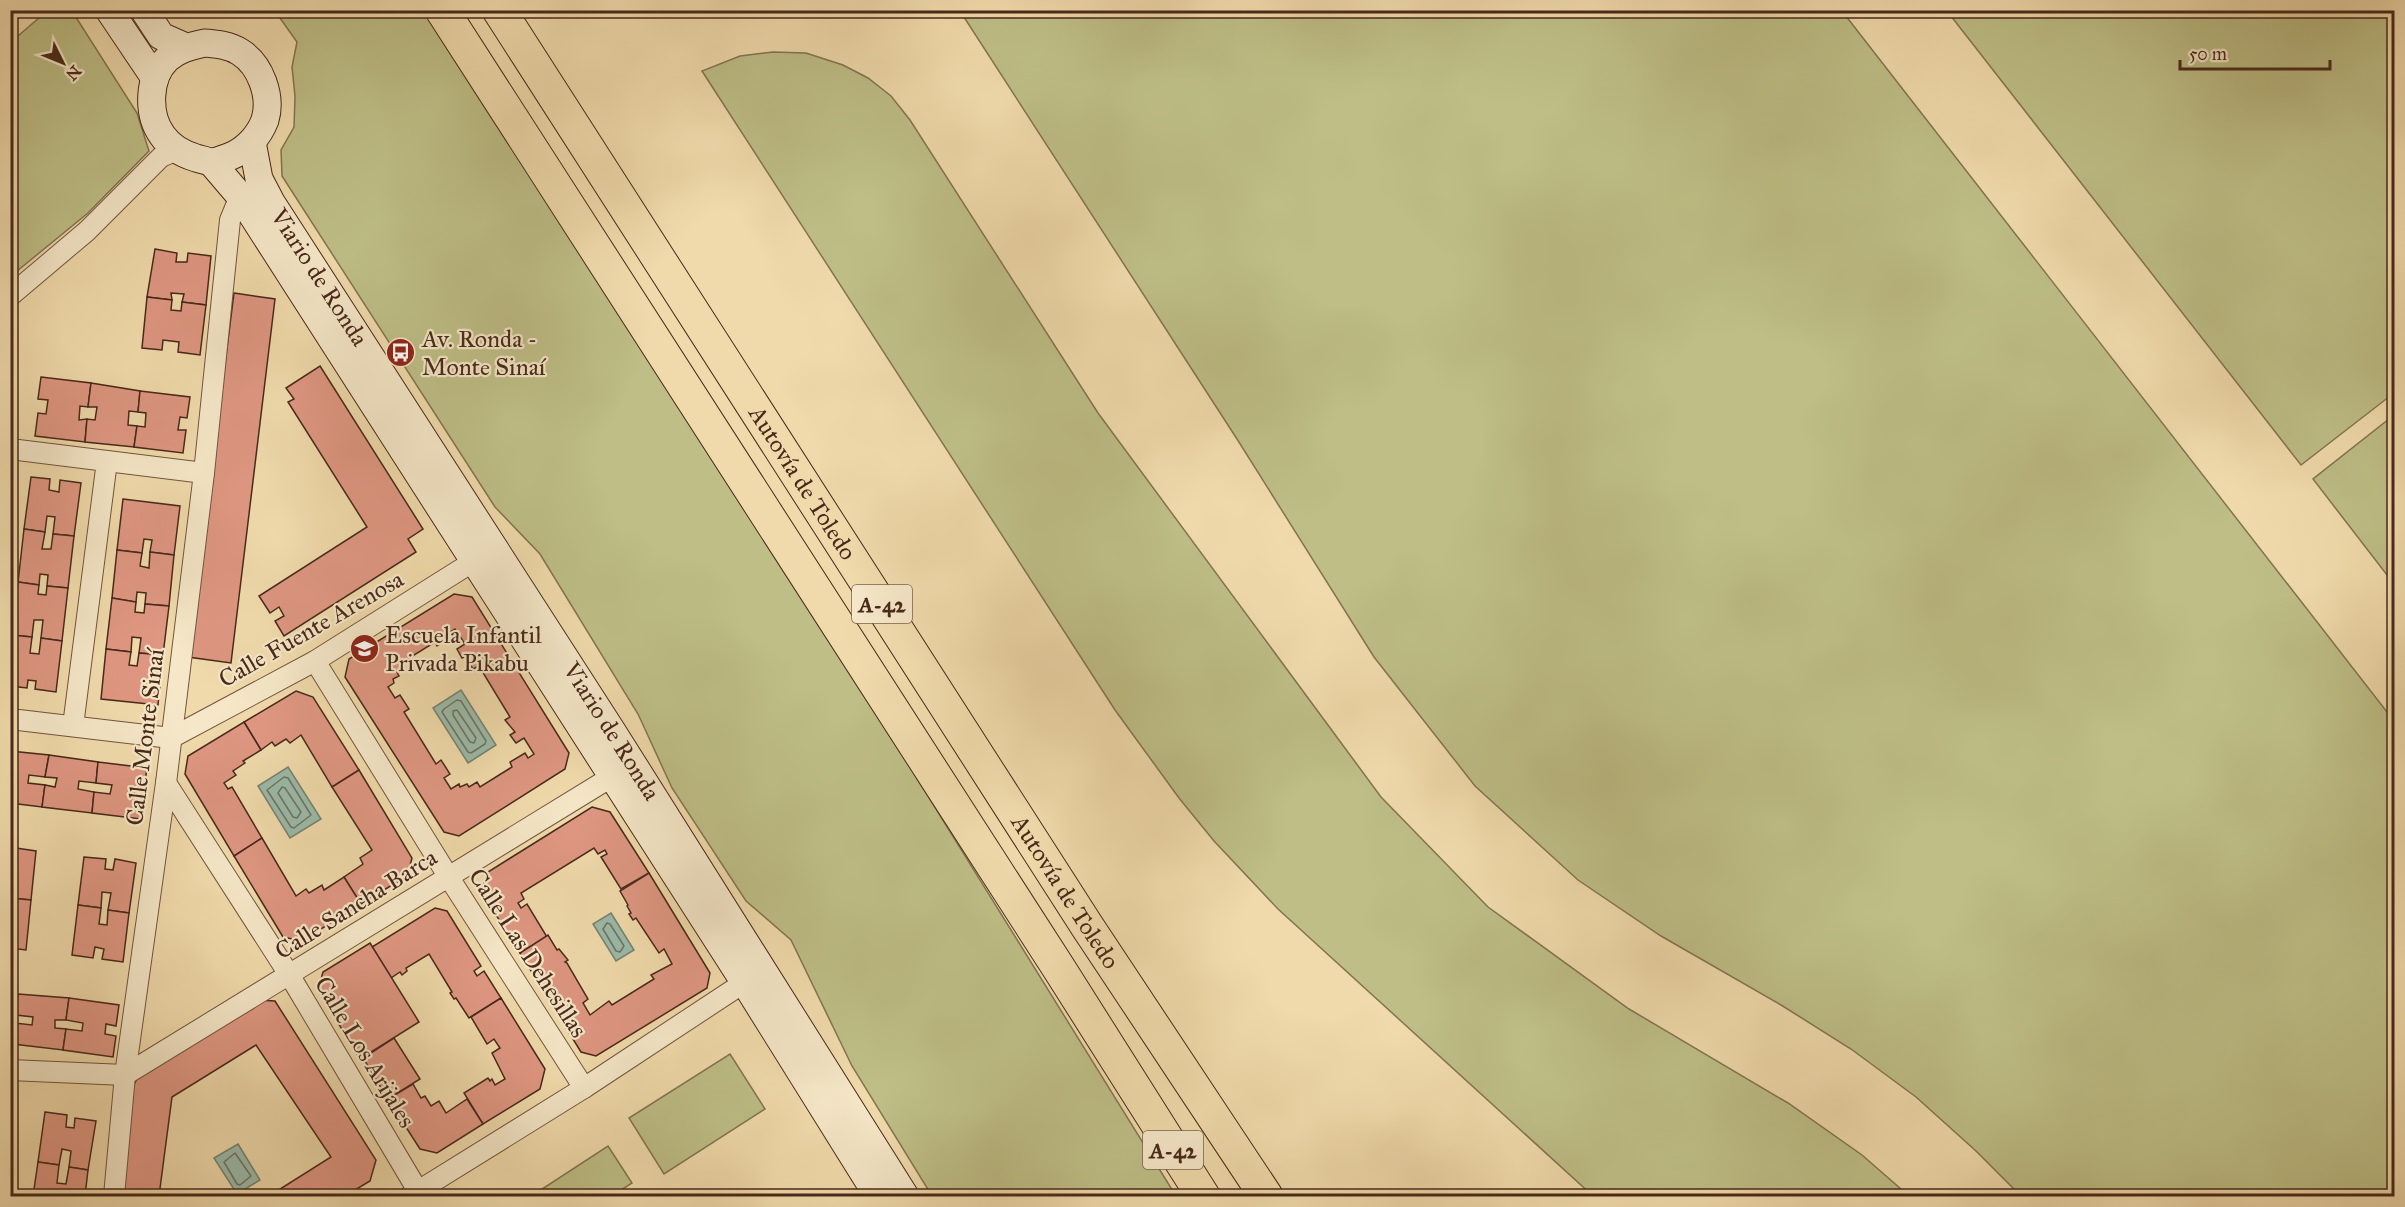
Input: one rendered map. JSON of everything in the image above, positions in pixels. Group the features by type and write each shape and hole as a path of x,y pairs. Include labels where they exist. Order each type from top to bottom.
{"highway":[{"name":"Autovía de Toledo","path":"442,10 1060,970 1203,1197"},
{"name":"Autovía de Toledo","path":"499,10 1081,916 1266,1197"}],"main road":[{"path":"110,10 154,77"},
{"path":"144,10 160,36 186,47"},
{"path":"205,43 224,45 242,53 259,71 267,95 265,120 252,142 237,154 212,162 177,150 162,136 155,119 152,98 154,77 167,59 186,47 205,43"},
{"name":"Viario de Ronda","path":"252,142 259,179 271,202 600,712 878,1197"},
{"name":"Viario de Ronda","path":"212,162 240,196 613,776 905,1197"}],"street":[{"path":"10,296 87,231 161,157 177,150"},
{"name":"Calle Monte Sinaí","path":"114,1197 125,1075 166,783 204,473 230,220 240,196"},
{"path":"10,449 204,473"},
{"path":"73,726 107,461"},
{"name":"Calle Fuente Arenosa","path":"171,738 315,661 474,561"},
{"name":"Calle Las Dehesillas","path":"315,661 448,876 584,1088"},
{"path":"10,719 171,738"},
{"name":"Calle Sancha Barca","path":"125,1075 613,776"},
{"name":"Calle Los Arijales","path":"166,783 290,976 416,1195"},
{"path":"416,1195 753,977"},
{"path":"10,1070 125,1075"}],"green space":[{"path":"47,11 72,11 137,113 149,151 88,213 11,276 11,42"},
{"path":"275,11 441,11 1176,1196 932,1196 852,1066 791,940 746,901 672,788 638,714 540,554 495,507 282,176 281,150 294,127 295,96 292,67 297,42"},
{"path":"960,11 1842,11 2394,721 2394,1192 2389,1196 2021,1196 1976,1151 1916,1097 1851,1049 1781,1005 1661,936 1578,880 1475,786 1374,657 1237,439"},
{"path":"1947,11 2394,11 2394,393 2301,465"},
{"path":"773,52 806,53 843,65 868,78 891,96 910,120 1098,413 1381,797 1488,907 1629,1009 1788,1103 1862,1155 1909,1196 1593,1196 1278,909 1214,841 1179,798 1115,710 702,71 740,56"},
{"path":"2394,415 2394,584 2313,479"},
{"path":"730,1054 765,1109 664,1174 629,1118"},
{"path":"608,1146 632,1183 612,1196 542,1196 539,1191"}],"water":[{"path":"461,690 496,745 468,763 433,708"},
{"path":"288,767 321,819 290,838 258,786"},
{"path":"611,913 634,950 616,961 593,924"},
{"path":"238,1144 260,1180 237,1194 214,1158"}],"building":[{"path":"155,249 177,253 176,262 187,262 188,253 211,256 206,305 182,302 184,294 171,293 172,300 147,297"},
{"path":"234,293 275,299 231,663 188,657"},
{"path":"147,297 172,300 171,310 181,311 182,302 206,305 200,355 178,352 179,342 163,340 162,350 142,348"},
{"path":"320,366 423,529 408,539 416,552 284,636 275,621 284,616 279,607 270,613 259,596 367,527 288,402 294,399 286,388"},
{"path":"41,377 91,383 88,407 80,406 79,420 87,419 85,442 35,436 38,413 46,414 48,400 38,399"},
{"path":"91,383 140,391 138,412 129,411 128,425 137,426 134,447 85,442 87,419 95,420 97,407 88,407"},
{"path":"140,391 190,397 187,418 180,417 178,430 186,430 183,453 134,447 137,426 145,427 146,413 138,412"},
{"path":"31,477 50,479 49,490 59,492 60,480 81,483 74,536 53,534 55,517 47,516 45,532 24,529"},
{"path":"123,499 180,506 174,555 150,552 152,540 144,539 142,553 117,550"},
{"path":"24,529 45,532 42,549 51,549 53,534 74,536 68,588 47,586 48,575 40,574 39,585 18,582"},
{"path":"117,550 142,553 140,566 149,568 150,552 174,555 169,606 145,604 146,593 137,592 136,602 112,598"},
{"path":"18,582 39,585 38,594 46,595 47,586 68,588 62,641 41,638 43,620 34,620 32,637 11,635"},
{"path":"454,594 472,597 569,753 565,769 459,836 444,832 345,677 349,659","holes":["455,629 465,644 457,649 462,658 468,655 469,658 466,659 473,669 479,666 510,717 505,720 515,732 510,735 516,743 524,738 534,754 528,758 525,753 510,762 512,767 480,787 477,782 469,787 467,784 460,787 459,784 451,789 444,778 450,774 441,760 436,764 404,712 409,709 400,695 395,698 388,687 394,683 393,679 399,676 397,672 404,667 401,663 435,642 437,646 449,638 447,634"]},
{"path":"112,598 136,602 135,612 144,613 145,604 169,606 163,655 139,653 141,638 132,637 131,652 106,649"},
{"path":"11,635 32,637 30,653 39,654 41,638 62,641 56,692 35,689 36,681 28,680 27,688 10,686"},
{"path":"106,649 131,652 129,665 137,666 139,653 163,655 158,705 101,699"},
{"path":"296,691 313,697 359,770 332,787 301,735 290,743 286,739 275,746 272,742 261,750 244,722"},
{"path":"244,722 261,750 243,761 245,763 233,771 236,775 224,783 228,789 232,787 262,838 234,856 185,774 188,756"},
{"path":"10,751 49,755 45,777 29,775 28,783 45,785 42,807 10,803"},
{"path":"49,755 98,762 96,783 79,781 78,789 94,792 92,813 42,807 45,785 55,787 57,778 45,777"},
{"path":"98,762 147,768 144,789 135,788 134,796 144,798 141,819 92,813 94,792 110,794 112,785 96,783"},
{"path":"359,770 412,858 407,876 361,904 344,877 363,864 360,858 372,850 332,787"},
{"path":"592,807 610,812 649,873 621,889 601,857 607,854 605,850 598,854 594,848 521,893 524,899 518,903 521,908 527,904 547,937 520,953 481,891 488,872"},
{"path":"262,838 296,896 306,889 309,893 322,885 324,890 344,877 361,904 302,941 283,937 234,856"},
{"path":"16,848 36,851 31,900 10,898 12,881 10,881 10,858 15,858"},
{"path":"84,857 106,859 105,869 113,870 115,859 136,863 129,913 108,910 111,893 102,892 101,908 78,905"},
{"path":"649,873 710,973 707,988 596,1056 581,1052 520,953 548,935 557,950 559,949 568,960 565,962 588,999 583,1003 590,1015 609,1001 612,1005 654,979 651,975 672,964 664,949 659,953 636,918 633,920 620,891"},
{"path":"10,898 31,900 26,950 10,948"},
{"path":"78,905 101,908 99,924 107,925 108,910 129,913 123,962 102,959 104,949 95,947 93,958 72,955"},
{"path":"435,908 447,911 481,966 474,971 477,976 484,971 501,998 469,1018 450,993 452,992 429,954 406,968 407,971 402,975 400,972 391,978 372,947"},
{"path":"370,943 419,1022 360,1059 318,990 323,972"},
{"path":"10,993 18,994 16,1015 10,1014"},
{"path":"18,994 69,998 66,1020 55,1020 55,1028 66,1029 63,1050 13,1044 15,1023 32,1025 33,1017 16,1015"},
{"path":"69,998 119,1005 116,1026 106,1024 105,1034 116,1036 113,1057 63,1050 66,1029 82,1031 83,1023 66,1020"},
{"path":"501,998 545,1069 540,1089 483,1124 464,1093 488,1078 490,1081 492,1079 495,1085 505,1079 492,1053 500,1048 494,1039 487,1044 471,1017"},
{"path":"258,1000 275,1001 376,1160 370,1181 345,1196 269,1196 331,1157 256,1045 172,1097 159,1196 122,1196 132,1088 145,1065"},
{"path":"10,1023 15,1023 13,1044 10,1044"},
{"path":"394,1038 420,1079 388,1099 363,1058"},
{"path":"413,1084 421,1098 425,1096 431,1106 439,1101 446,1113 467,1099 483,1124 437,1153 420,1149 388,1099"},
{"path":"45,1112 67,1115 66,1127 74,1128 75,1118 96,1121 88,1170 69,1167 71,1151 62,1149 59,1165 38,1162"},
{"path":"38,1162 59,1165 57,1183 66,1184 69,1167 88,1170 85,1196 33,1196"}],"place":[{"name":"Av. Ronda - Monte Sinaí","path":"401,353"},
{"name":"Escuela Infantil Privada Pikabu","path":"364,649"}]}
